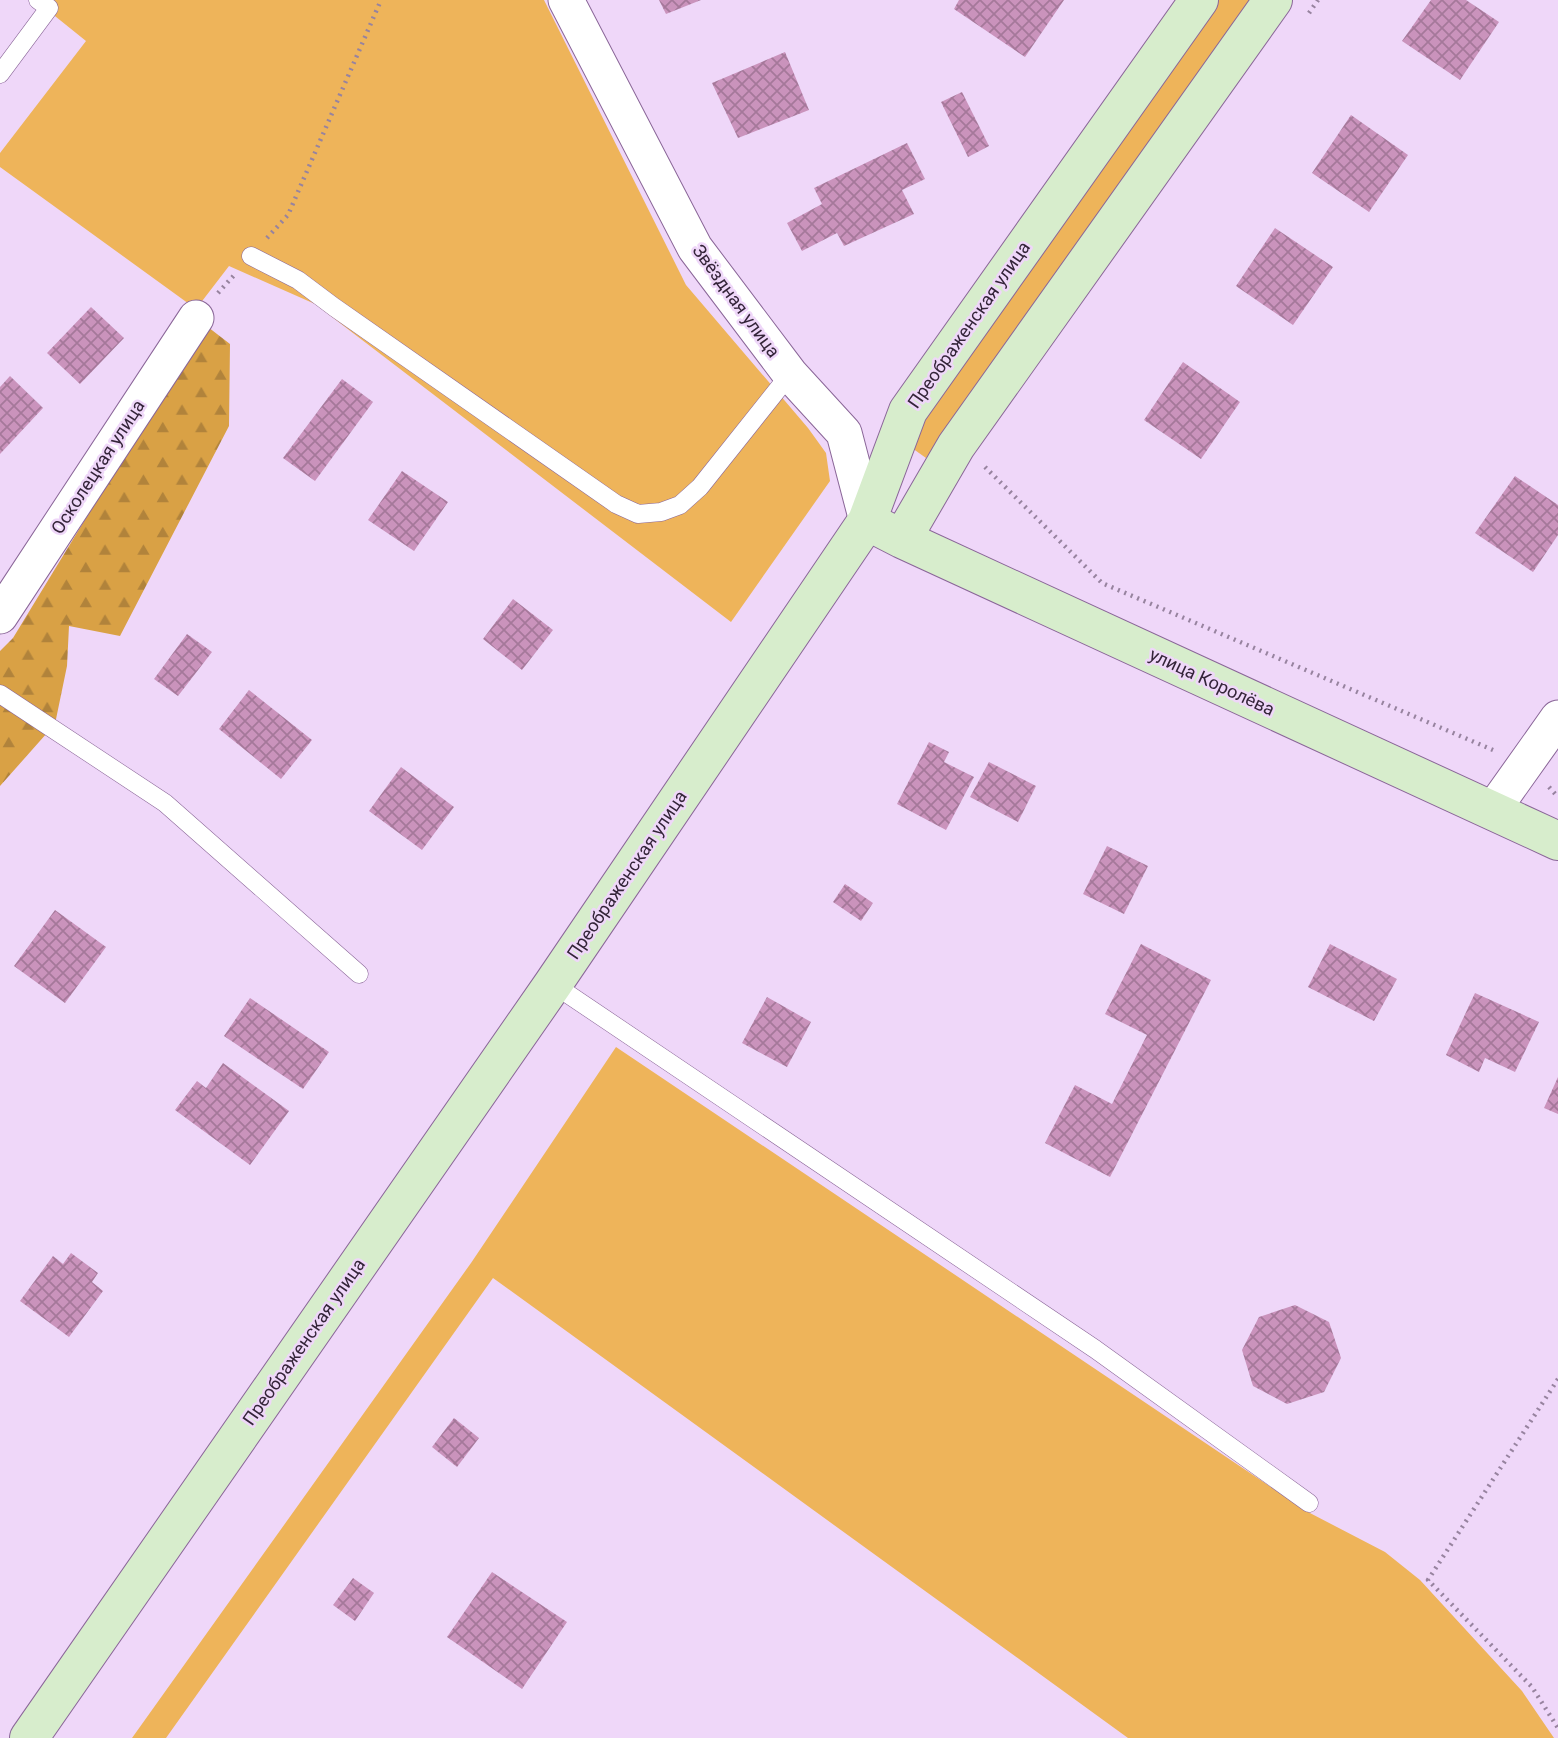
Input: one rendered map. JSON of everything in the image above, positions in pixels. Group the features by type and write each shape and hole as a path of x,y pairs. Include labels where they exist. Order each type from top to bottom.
{"main road":[{"name":"Преображенская улица","path":"29,1738 553,984 867,521 908,411 1199,0"},
{"path":"902,539 956,446 1288,11"},
{"name":"улица Королёва","path":"867,521 1558,841"}],"street":[{"name":"Звёздная улица","path":"566,0 695,248 790,374 844,433 867,521"},
{"name":"Осколецкая улица","path":"0,616 196,318"},
{"path":"1492,811 1558,718"}],"lane":[{"path":"0,74 49,8 38,0"},
{"path":"251,256 298,280 616,504 638,514 661,512 680,505 700,488 790,374"},
{"path":"0,694 165,803 359,974"},
{"path":"553,984 1095,1349 1309,1503"}],"path":[{"path":"196,318 288,215 381,0"},
{"path":"1288,11 1318,0"},
{"path":"984,467 1102,583 1525,764 1558,797"},
{"path":"1558,1379 1428,1580 1532,1687 1558,1728"}],"shaded area":[{"path":"35,0 544,0 686,285 808,428 826,453 830,481 731,622 315,304 229,266 196,309 0,167 0,153 86,41"},
{"path":"1219,0 1251,0 926,458 905,443"},
{"path":"616,1047 1308,1512 1385,1552 1420,1580 1522,1691 1554,1738 1128,1738 493,1278 166,1738 132,1738 471,1263"}],"green space":[{"path":"204,324 230,344 229,426 120,636 69,626 67,666 55,724 0,786 0,651 13,638"}],"building":[{"path":"659,0 701,0 666,14"},
{"path":"959,0 1064,0 1025,57 954,9"},
{"path":"1431,0 1466,0 1499,22 1460,80 1402,41"},
{"path":"785,52 809,110 738,138 712,83"},
{"path":"962,92 989,146 968,157 941,102"},
{"path":"1351,115 1408,155 1369,212 1312,173"},
{"path":"907,143 925,179 902,190 914,214 844,246 837,233 802,251 787,223 822,204 814,188"},
{"path":"1275,228 1333,267 1293,325 1236,286"},
{"path":"91,307 124,338 80,384 47,353"},
{"path":"1183,362 1240,402 1201,459 1144,420"},
{"path":"10,376 43,408 0,454 0,387"},
{"path":"342,379 373,402 315,481 283,458"},
{"path":"402,471 448,502 414,551 368,520"},
{"path":"1515,476 1558,505 1558,535 1533,572 1475,533"},
{"path":"513,599 553,630 522,670 483,639"},
{"path":"187,634 212,652 178,696 154,679"},
{"path":"249,690 312,740 281,779 219,729"},
{"path":"929,742 949,752 944,762 974,777 946,830 897,804"},
{"path":"989,762 1036,786 1018,822 970,797"},
{"path":"401,767 454,807 422,850 369,811"},
{"path":"1107,846 1148,866 1124,914 1083,894"},
{"path":"845,884 873,903 861,921 833,902"},
{"path":"55,910 106,947 65,1003 14,966"},
{"path":"1141,944 1211,980 1110,1177 1045,1143 1075,1085 1112,1104 1147,1035 1105,1014"},
{"path":"1330,944 1397,979 1374,1021 1308,987"},
{"path":"1475,993 1539,1022 1515,1072 1485,1058 1479,1072 1446,1055"},
{"path":"767,997 811,1022 787,1067 742,1043"},
{"path":"250,998 329,1052 303,1089 224,1036"},
{"path":"223,1063 289,1111 250,1165 175,1110 197,1081 206,1088"},
{"path":"1558,1077 1558,1114 1544,1108"},
{"path":"71,1253 98,1273 92,1282 103,1291 69,1337 20,1301 53,1256 63,1264"},
{"path":"1295,1305 1329,1322 1341,1358 1324,1392 1287,1404 1253,1386 1242,1350 1259,1317"},
{"path":"454,1418 479,1438 457,1467 432,1447"},
{"path":"492,1572 567,1622 522,1689 447,1637"},
{"path":"353,1578 374,1593 355,1621 333,1605"}]}
